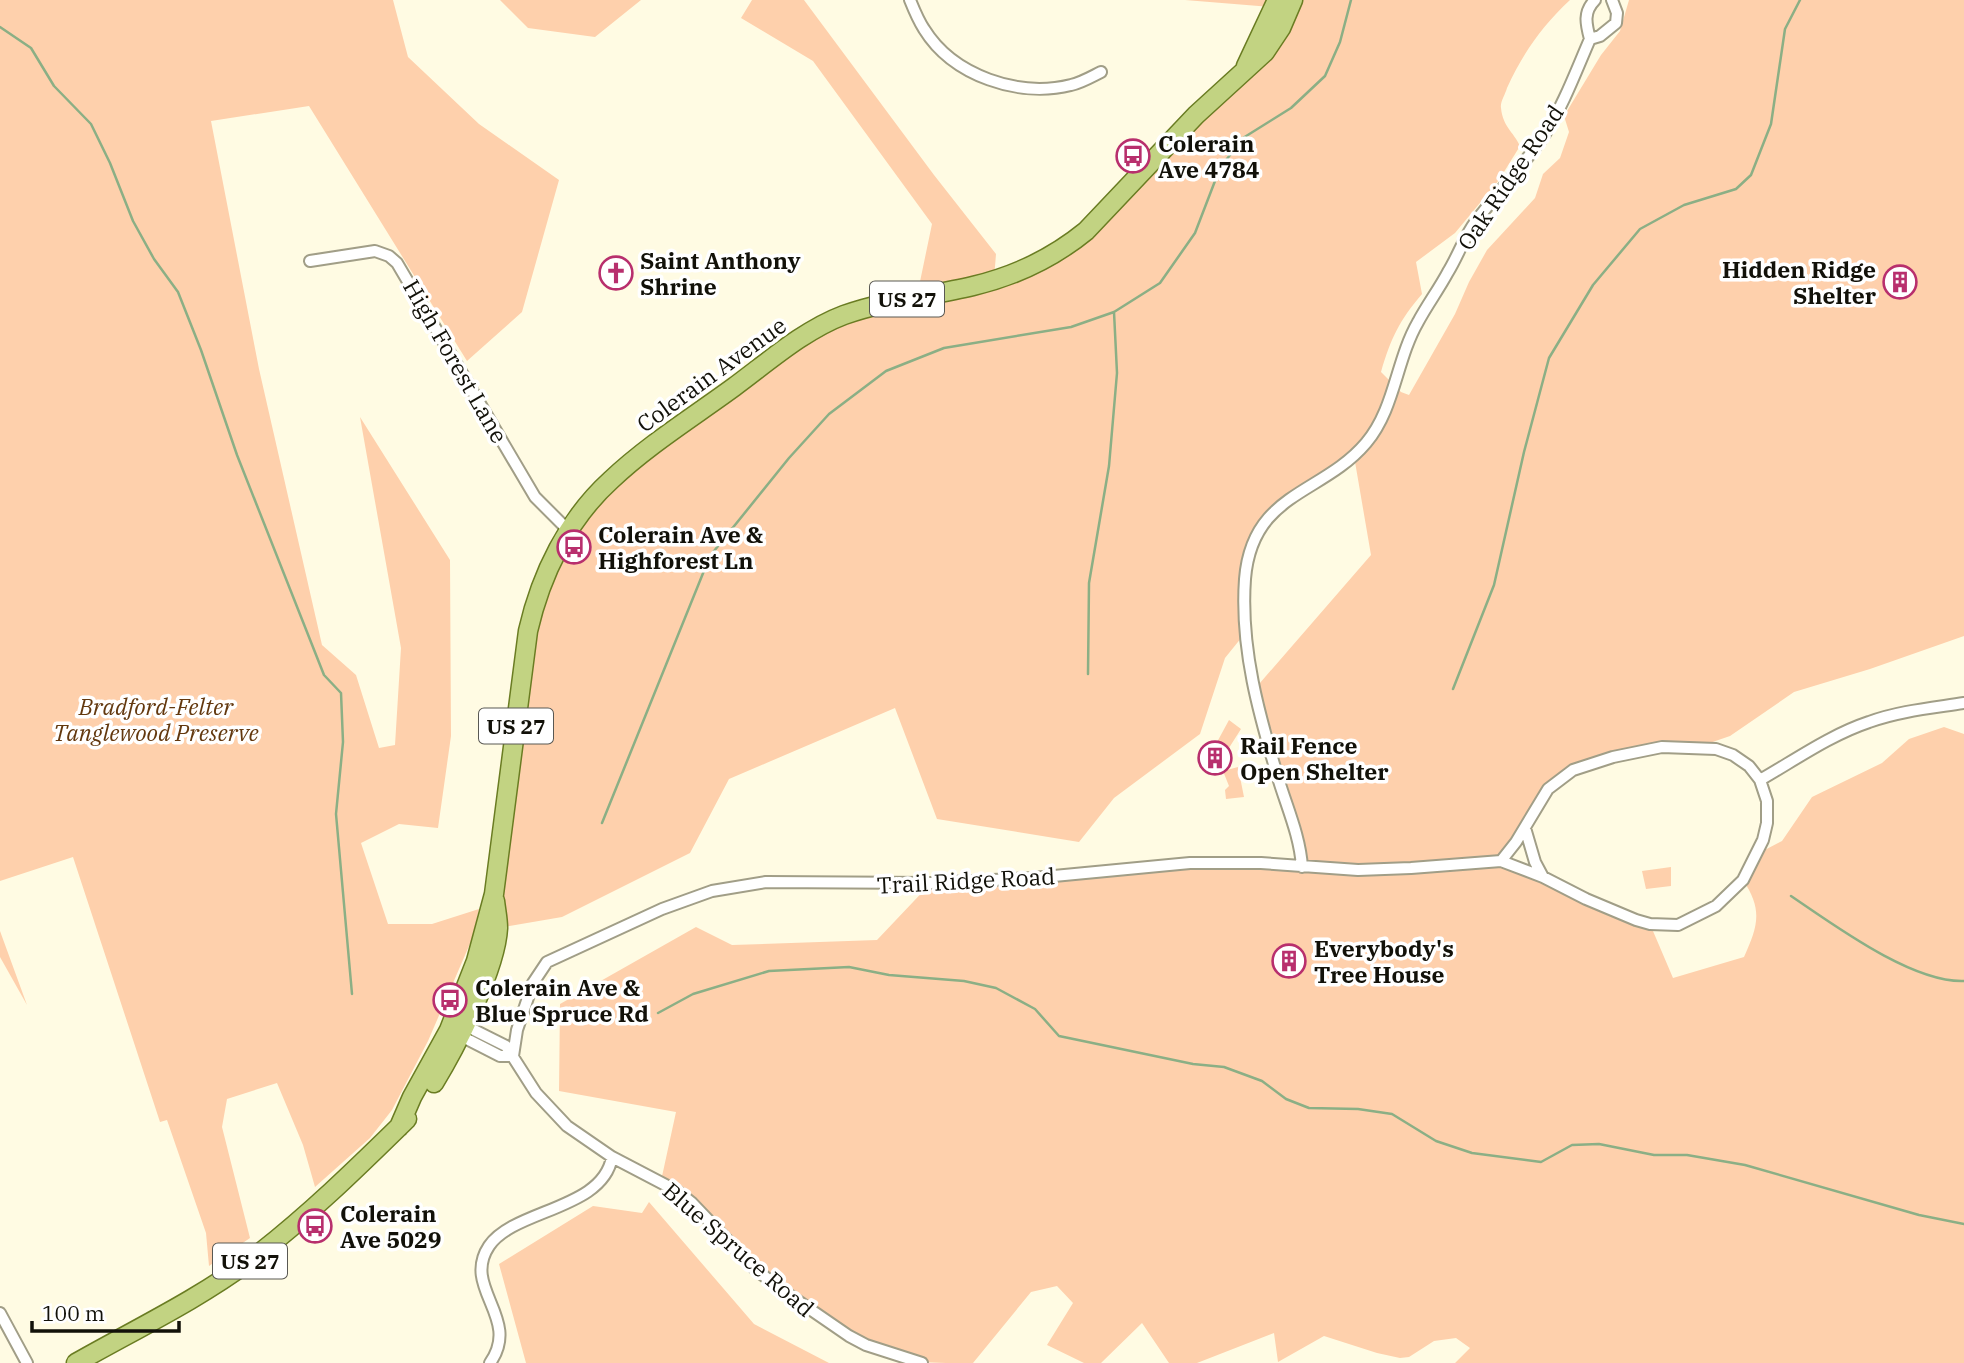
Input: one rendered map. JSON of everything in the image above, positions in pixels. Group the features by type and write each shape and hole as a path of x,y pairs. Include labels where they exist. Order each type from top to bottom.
{"main road":[{"name":"Colerain Avenue","path":"1243,73 1277,0"},
{"name":"Colerain Avenue","path":"76,1363 250,1260 355,1171 399,1127 412,1097 457,1028 490,963 498,929 494,894 528,631 543,582 569,531 610,481 642,454 786,349 831,321 905,299 994,280 1037,263 1069,245 1086,231 1196,115 1265,52 1281,28 1293,0"}],"street":[{"path":"910,0 924,30 937,46 973,72 992,80 1026,89 1051,89 1074,84 1101,72"},
{"name":"Oak Ridge Road","path":"1302,867 1298,838 1254,691 1246,632 1245,591 1251,551 1262,528 1282,504 1354,456 1378,426 1387,409 1407,342 1418,322 1475,222 1545,134 1573,82 1590,39 1586,11 1595,0"},
{"path":"1590,39 1600,36 1616,23 1617,13 1612,0"},
{"name":"High Forest Lane","path":"310,261 375,251 389,256 397,263 542,507 569,531"},
{"path":"1501,860 1525,828 1548,789 1561,778 1585,765 1662,747 1716,749 1733,755 1749,766 1760,780 1822,744 1867,722 1964,703"},
{"name":"Trail Ridge Road","path":"513,1056 517,1030 533,983 547,962 662,909 712,891 766,883 931,884 1211,862 1358,870 1501,860 1636,920 1664,926 1678,925 1716,906 1743,880 1754,862 1767,823 1767,801 1760,780"},
{"path":"1525,828 1535,862 1543,877"},
{"path":"457,1028 500,1056 513,1056"},
{"name":"Blue Spruce Road","path":"457,1028 492,1038 506,1046 518,1068 551,1110 584,1139 677,1191 692,1203 756,1270 825,1322 866,1345 922,1363"},
{"path":"492,1038 517,1030"},
{"path":"490,1363 501,1338 497,1317 483,1280 482,1261 489,1247 505,1232 565,1204 596,1184 610,1165 612,1157"},
{"path":"0,1313 27,1363"}],"green space":[{"name":"Bradford-Felter Tanglewood Preserve","path":"0,0 393,0 408,57 479,124 559,180 522,312 467,361 309,106 211,121 259,369 322,645 356,675 379,748 395,745 401,648 360,417 450,560 451,736 438,828 399,824 361,843 388,924 432,924 479,909 472,939 428,1041 392,1110 370,1138 315,1187 303,1145 277,1083 227,1099 222,1127 250,1238 209,1266 206,1233 167,1120 160,1122 73,857 0,881"},
{"path":"500,0 641,0 595,37 528,28"},
{"path":"752,0 804,0 996,254 994,279 1047,259 1196,115 1293,0 1570,0 1534,41 1513,75 1502,101 1504,120 1520,146 1499,180 1455,233 1416,262 1422,294 1397,330 1381,372 1401,392 1409,395 1455,314 1487,250 1535,198 1543,174 1560,158 1569,132 1564,116 1601,55 1620,31 1629,0 1964,0 1964,636 1794,692 1730,736 1698,747 1662,747 1561,778 1501,860 1650,924 1673,978 1744,957 1753,936 1756,909 1743,880 1759,853 1782,841 1812,797 1882,763 1909,739 1944,727 1964,734 1964,1363 1455,1363 1470,1348 1456,1338 1434,1341 1409,1357 1400,1358 1324,1336 1278,1362 1274,1333 1197,1363 1169,1363 1142,1323 1101,1363 1084,1363 1047,1345 1073,1303 1057,1286 1031,1292 973,1363 920,1362 883,1351 848,1334 813,1312 780,1288 661,1181 676,1112 559,1091 560,1004 696,927 732,945 877,940 931,883 1150,866 1302,867 1253,691 1371,555 1354,456 1272,513 1249,558 1246,632 1225,658 1200,734 1114,798 1079,842 937,819 895,708 729,779 690,853 562,917 498,928 534,608 592,502 831,321 917,296 932,224 813,61 741,18"},
{"path":"1185,0 1272,0 1271,7"},
{"path":"1229,720 1241,729 1227,751 1216,744"},
{"path":"1238,767 1244,797 1226,799 1225,790 1229,786 1223,771"},
{"path":"1671,867 1671,886 1646,889 1642,871"},
{"path":"0,931 27,1005 0,957"},
{"path":"649,1202 754,1324 829,1363 526,1363 499,1264 593,1206 642,1213"}],"waterway":[{"path":"602,823 710,556 789,458 829,414 886,371 944,348 1071,327 1114,312 1160,283 1195,233 1220,168 1243,138 1291,108 1325,76 1340,42 1351,0"},
{"path":"1453,689 1494,585 1524,452 1549,358 1593,285 1640,229 1684,205 1736,189 1751,175 1771,124 1785,29 1800,0"},
{"path":"0,27 31,48 54,86 91,124 133,221 154,259 178,292 237,455 324,675 341,693 343,742 336,814 352,994"},
{"path":"1088,674 1089,583 1109,466 1117,373 1114,312"},
{"path":"1791,896 1898,963 1921,973 1964,981"},
{"path":"658,1013 693,994 769,971 849,967 889,975 964,981 996,988 1035,1009 1059,1036 1193,1064 1224,1067 1262,1081 1286,1099 1309,1108 1358,1109 1392,1114 1436,1141 1472,1153 1541,1162 1572,1145 1599,1144 1654,1155 1687,1155 1745,1165 1919,1215 1964,1224"}],"place":[{"name":"Colerain Ave 4784","path":"1133,156"},
{"name":"Saint Anthony Shrine","path":"616,273"},
{"name":"Hidden Ridge Shelter","path":"1900,282"},
{"name":"Colerain Ave & Highforest Ln","path":"574,547"},
{"name":"Rail Fence Open Shelter","path":"1215,758"},
{"name":"Everybody's Tree House","path":"1289,961"},
{"name":"Colerain Ave & Blue Spruce Rd","path":"450,1000"},
{"name":"Colerain Ave 5029","path":"315,1226"}]}
